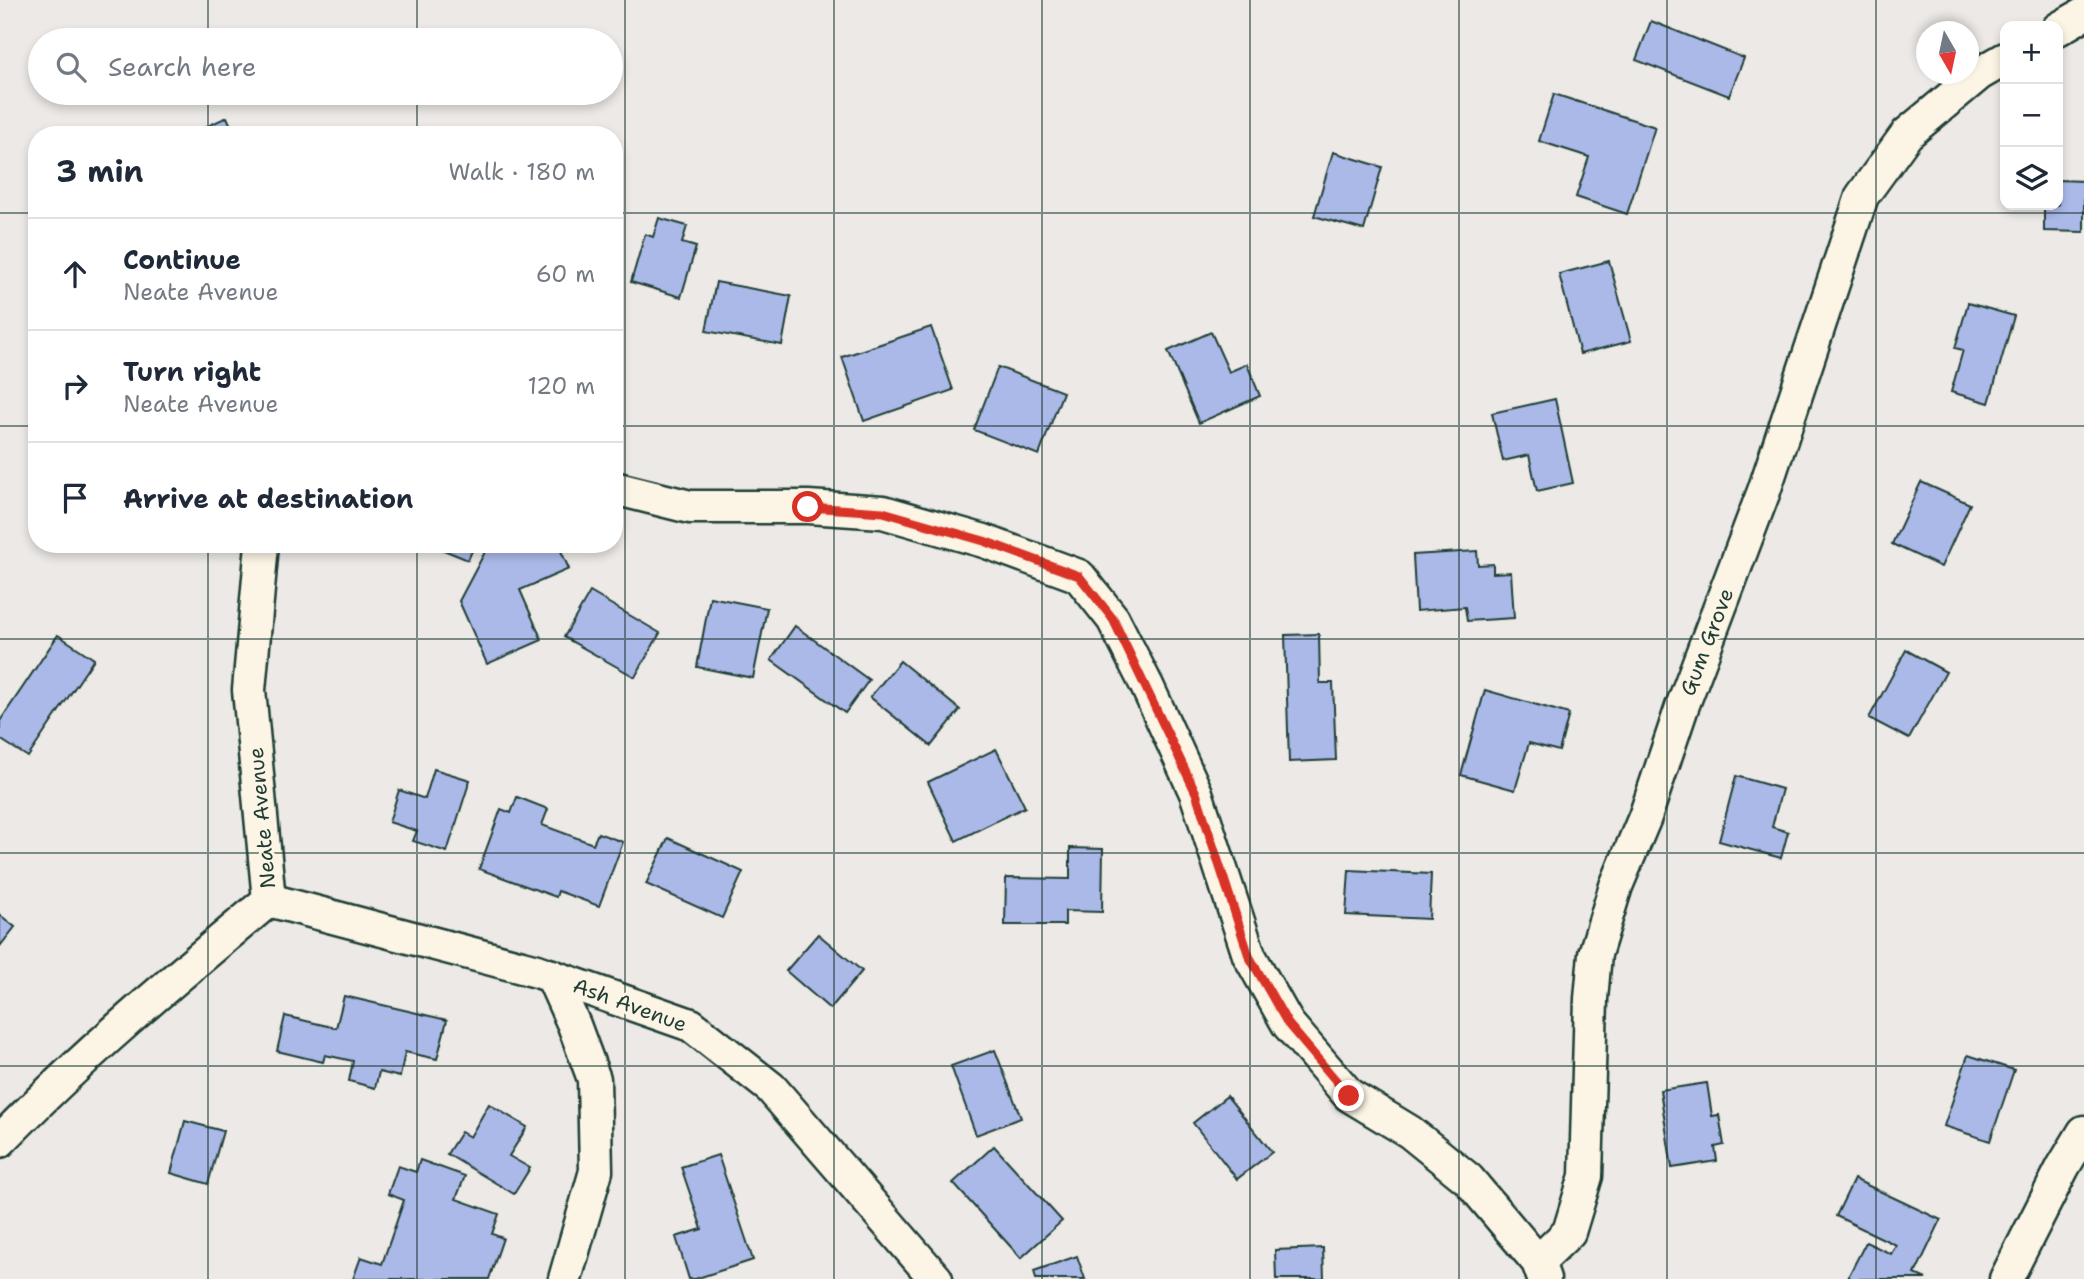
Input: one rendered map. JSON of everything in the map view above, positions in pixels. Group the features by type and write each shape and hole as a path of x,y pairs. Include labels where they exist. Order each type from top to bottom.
{"street":[{"path":"2063,26 2084,14"},
{"name":"Gum Grove","path":"1541,1271 1569,1232 1586,1176 1591,999 1595,954 1616,886 1645,817 1682,707 1764,491 1862,196 1907,134 1979,74 2000,62"},
{"path":"623,490 690,506 808,507 883,512 984,541 1079,576 1113,619 1147,686 1196,793 1249,956 1288,1024 1349,1096 1410,1132 1468,1179 1541,1271"},
{"name":"Neate Avenue","path":"0,1141 60,1080 269,900 249,690 261,553"},
{"name":"Ash Avenue","path":"269,900 552,976 691,1025 780,1098 936,1279"},
{"path":"552,976 594,1079 596,1171 565,1279"},
{"path":"2007,1279 2063,1167 2084,1132"}],"building":[{"path":"1651,21 1744,58 1729,96 1636,60"},
{"path":"1554,94 1655,127 1627,214 1576,197 1589,157 1539,141"},
{"path":"227,117 231,126 208,126"},
{"path":"1333,152 1382,167 1364,230 1314,216"},
{"path":"2063,180 2084,181 2084,232 2044,231 2044,210 2063,210"},
{"path":"659,218 687,226 682,243 696,247 681,297 631,282 645,234 653,237"},
{"path":"1609,261 1631,341 1580,354 1559,274"},
{"path":"716,282 791,296 782,345 706,331"},
{"path":"1968,303 2014,316 1989,403 1951,392 1963,350 1955,348"},
{"path":"931,327 953,390 864,421 842,357"},
{"path":"1211,332 1229,372 1247,364 1260,396 1199,423 1168,351"},
{"path":"998,367 1063,392 1039,455 974,430"},
{"path":"1555,399 1573,483 1537,491 1529,455 1503,461 1492,413"},
{"path":"1921,482 1970,504 1941,567 1892,544"},
{"path":"1477,551 1478,565 1493,564 1493,573 1511,572 1514,618 1467,621 1465,607 1416,611 1413,555"},
{"path":"451,553 471,553 468,560"},
{"path":"484,553 562,553 569,569 520,590 542,640 487,664 459,601"},
{"path":"590,592 660,633 635,677 564,637"},
{"path":"710,597 767,608 753,678 697,667"},
{"path":"795,626 869,680 845,713 771,660"},
{"path":"1319,634 1320,683 1333,683 1336,760 1289,762 1285,635"},
{"path":"58,635 94,659 28,757 0,739 0,721"},
{"path":"1906,650 1946,672 1909,739 1869,718"},
{"path":"900,661 960,710 931,746 870,697"},
{"path":"1485,690 1569,714 1559,751 1529,743 1515,790 1461,775"},
{"path":"996,749 1025,807 956,841 928,782"},
{"path":"434,769 470,780 447,852 413,841 417,831 389,822 399,790 425,799"},
{"path":"1736,776 1782,789 1772,827 1788,832 1781,858 1719,841"},
{"path":"517,797 548,809 542,825 593,844 598,833 623,842 599,906 558,891 556,897 479,869 501,809 511,813"},
{"path":"668,838 743,872 722,918 646,884"},
{"path":"1070,848 1103,849 1102,912 1065,911 1065,925 1005,925 1006,878 1070,879"},
{"path":"1349,870 1431,874 1429,919 1346,915"},
{"path":"0,915 15,927 0,946"},
{"path":"818,934 862,971 830,1009 786,971"},
{"path":"344,996 447,1020 437,1059 405,1052 400,1077 379,1072 375,1088 349,1081 353,1061 325,1055 323,1062 277,1051 285,1016 336,1028"},
{"path":"995,1050 1021,1118 976,1135 951,1066"},
{"path":"1968,1055 2014,1070 1990,1141 1944,1126"},
{"path":"1707,1083 1712,1116 1719,1115 1724,1145 1715,1147 1717,1161 1672,1168 1660,1090"},
{"path":"1227,1096 1272,1152 1237,1179 1193,1123"},
{"path":"489,1104 527,1127 509,1156 530,1168 514,1194 447,1154 461,1132 470,1137"},
{"path":"185,1121 223,1131 208,1184 171,1173"},
{"path":"994,1146 1062,1221 1021,1258 953,1183"},
{"path":"718,1155 753,1260 689,1279 676,1237 702,1229 681,1167"},
{"path":"420,1160 465,1176 456,1199 499,1214 492,1234 503,1238 489,1279 353,1279 361,1257 382,1264 404,1200 388,1194 398,1166 416,1172"},
{"path":"1854,1179 1941,1220 1915,1274 1926,1279 1848,1277 1866,1242 1891,1254 1896,1245 1836,1216"},
{"path":"1323,1248 1324,1279 1276,1279 1275,1250"},
{"path":"1077,1256 1085,1279 1036,1279 1034,1271"}],"route":[{"path":"808,507 883,512 984,541 1079,576 1113,619 1196,793 1249,956 1288,1024 1349,1096"}]}
